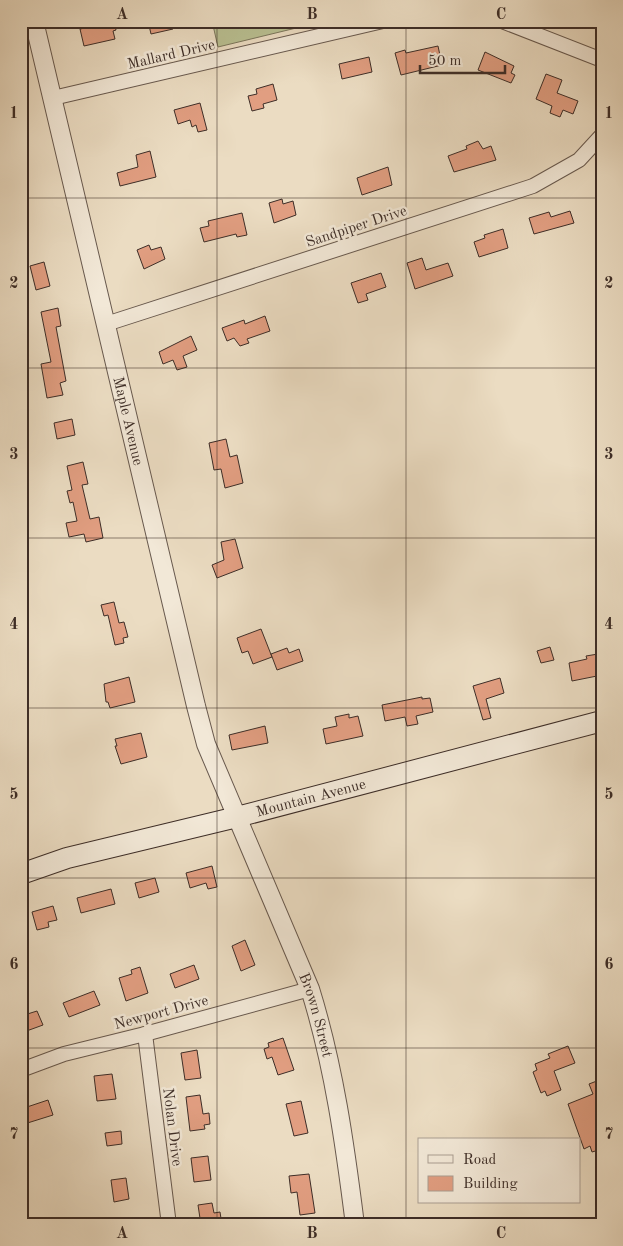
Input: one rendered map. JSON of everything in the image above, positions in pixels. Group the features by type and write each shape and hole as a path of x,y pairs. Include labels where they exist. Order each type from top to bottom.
{"main road":[{"name":"Mountain Avenue","path":"21,874 67,858 237,817 602,721"}],"street":[{"name":"Maple Avenue","path":"34,21 196,706 206,744 237,817"},
{"name":"Mallard Drive","path":"53,98 383,21"},
{"path":"502,21 602,60"},
{"name":"Sandpiper Drive","path":"106,324 532,186 579,160 602,135"},
{"name":"Brown Street","path":"237,817 310,989 322,1028 333,1077 355,1225"},
{"name":"Newport Drive","path":"21,1070 64,1054 310,989"},
{"name":"Nolan Drive","path":"145,1034 169,1225"}],"green space":[{"path":"212,21 325,21 218,47"}],"building":[{"path":"83,21 97,21 98,25 114,22 116,30 113,31 115,39 84,46 80,29 85,28"},
{"path":"148,21 171,21 173,29 151,34"},
{"path":"438,46 442,65 401,75 395,53 405,50 406,53"},
{"path":"485,52 514,66 511,73 515,75 511,83 478,70"},
{"path":"369,57 372,72 342,79 339,64"},
{"path":"546,74 562,80 557,93 578,101 573,114 563,110 560,117 550,113 552,106 536,99"},
{"path":"273,84 277,100 263,104 264,108 252,111 248,96 257,94 256,89"},
{"path":"200,103 207,130 198,132 196,125 192,127 190,120 178,124 174,110"},
{"path":"478,141 483,149 491,146 496,160 454,172 448,156 467,149 466,146"},
{"path":"150,151 156,177 120,186 117,173 138,167 136,155"},
{"path":"388,167 392,185 362,195 357,178"},
{"path":"282,199 283,204 293,201 296,215 274,223 269,203"},
{"path":"570,211 574,223 534,234 529,218 549,212 551,217"},
{"path":"242,213 247,235 237,237 236,234 204,242 200,228 209,226 208,221"},
{"path":"503,229 508,248 479,257 474,242 485,238 484,235"},
{"path":"149,245 151,250 161,247 165,259 144,269 137,250"},
{"path":"422,258 426,270 448,263 453,276 415,289 407,263"},
{"path":"44,262 50,286 36,290 30,266"},
{"path":"381,273 386,287 366,294 368,300 358,303 351,283"},
{"path":"58,308 61,326 56,327 66,381 60,383 63,395 47,398 41,364 51,362 41,312"},
{"path":"265,316 270,331 247,339 249,343 240,346 234,338 227,341 222,328 244,320 245,324"},
{"path":"191,336 197,350 183,356 187,367 177,370 173,360 163,364 159,352"},
{"path":"72,419 75,435 57,439 54,423"},
{"path":"226,439 230,457 237,455 243,483 225,488 221,469 214,470 209,443"},
{"path":"83,462 88,484 82,485 90,519 99,517 103,538 86,542 84,534 69,537 66,523 77,521 73,502 70,503 67,491 72,490 67,466"},
{"path":"235,539 243,568 217,578 212,565 224,560 221,542"},
{"path":"114,602 119,623 124,622 128,637 123,638 124,643 115,645 108,615 104,616 101,605"},
{"path":"261,629 272,657 253,664 248,651 242,653 237,638"},
{"path":"550,647 554,660 541,663 537,651"},
{"path":"287,648 289,653 299,649 303,661 277,670 271,654"},
{"path":"598,654 602,675 572,681 569,663 587,659 586,656"},
{"path":"129,677 135,702 110,708 108,702 106,702 104,684"},
{"path":"500,678 504,693 486,699 491,718 483,720 473,686"},
{"path":"422,697 422,699 430,698 433,712 416,716 418,724 407,726 405,717 385,721 382,705"},
{"path":"349,714 349,718 358,716 363,736 326,744 323,729 337,726 335,717"},
{"path":"265,726 268,743 232,750 229,735"},
{"path":"141,733 147,757 121,764 115,746 117,746 115,739"},
{"path":"212,866 217,887 208,889 206,883 190,888 186,873"},
{"path":"155,878 159,892 139,898 135,883"},
{"path":"111,889 115,904 81,913 77,898"},
{"path":"53,906 57,920 48,922 49,927 37,930 32,912"},
{"path":"245,940 255,965 241,971 232,946"},
{"path":"194,965 199,979 175,988 170,974"},
{"path":"140,967 148,993 126,1001 119,978 132,974 131,970"},
{"path":"94,991 100,1005 69,1017 63,1003"},
{"path":"37,1011 43,1025 21,1033 21,1016"},
{"path":"283,1038 294,1070 278,1075 272,1057 267,1059 264,1049 269,1047 268,1043"},
{"path":"568,1046 575,1063 554,1071 561,1090 547,1096 545,1091 541,1093 533,1072 537,1070 535,1064 550,1058 548,1054"},
{"path":"197,1050 201,1078 185,1080 181,1053"},
{"path":"112,1074 116,1099 97,1101 94,1076"},
{"path":"602,1079 602,1149 592,1152 590,1146 584,1149 568,1104 593,1094 589,1084"},
{"path":"200,1095 203,1114 209,1113 210,1124 204,1125 205,1129 190,1131 186,1097"},
{"path":"48,1100 53,1115 21,1125 21,1109"},
{"path":"301,1101 308,1133 294,1136 286,1104"},
{"path":"121,1131 122,1144 107,1146 105,1133"},
{"path":"208,1156 211,1180 194,1182 191,1158"},
{"path":"309,1174 315,1213 300,1215 297,1192 291,1193 289,1176"},
{"path":"126,1178 129,1199 114,1202 111,1180"},
{"path":"212,1203 214,1213 220,1212 222,1225 201,1225 198,1205"}]}
